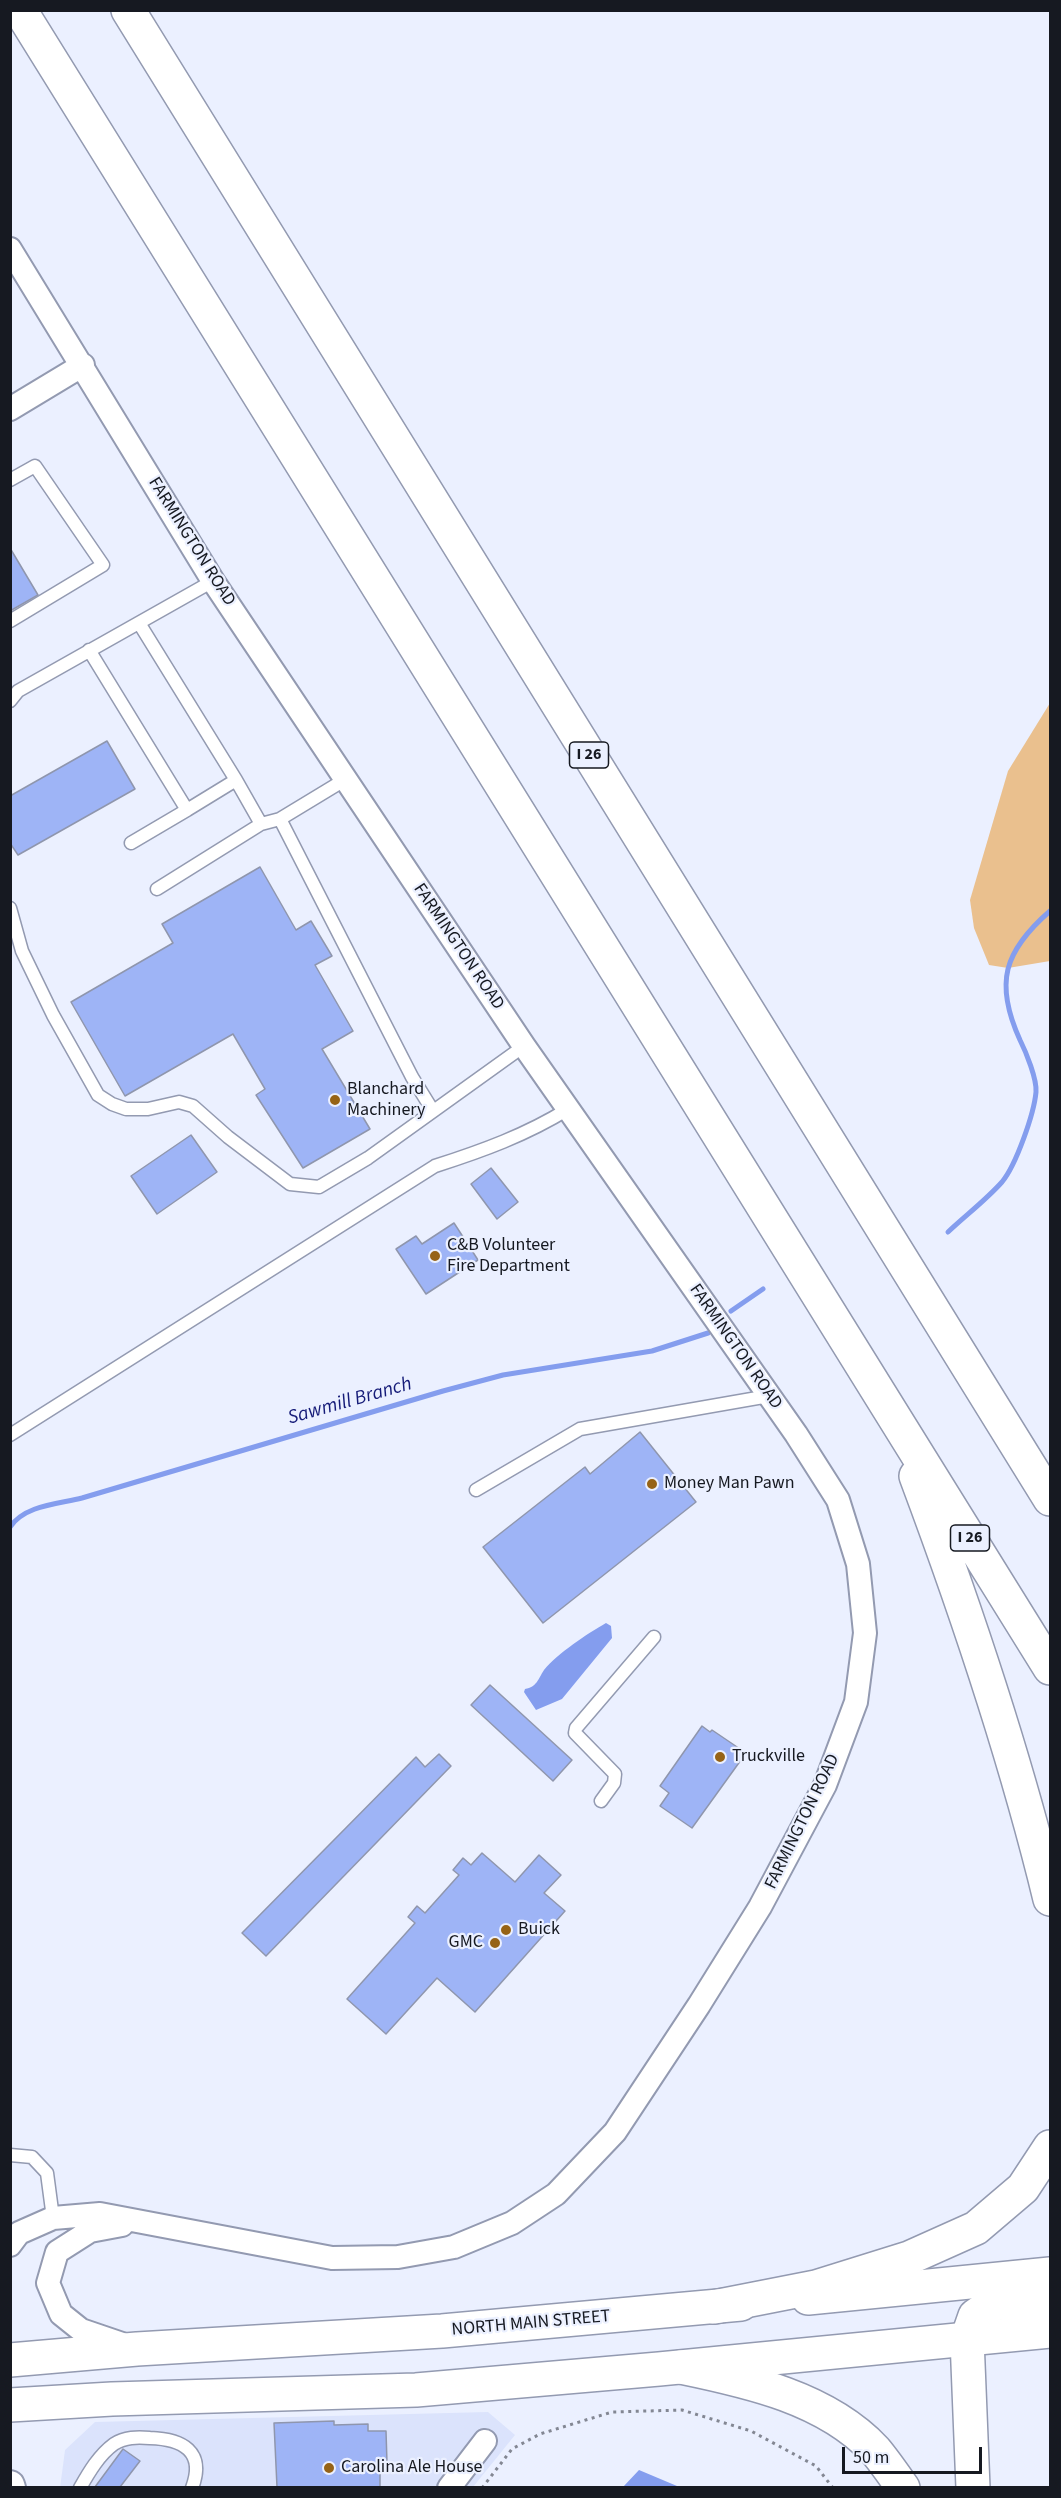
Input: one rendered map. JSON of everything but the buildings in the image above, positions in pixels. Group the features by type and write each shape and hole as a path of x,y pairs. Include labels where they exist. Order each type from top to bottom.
{"main road":[{"name":"I 26","path":"20,10 890,1407 1050,1668"},
{"name":"I 26","path":"128,10 1050,1499"},
{"path":"890,1407 955,1582 997,1706 1035,1837 1050,1899"},
{"path":"1006,1425 1050,1480"},
{"path":"714,2307 816,2287 909,2258 976,2228 1023,2188 1050,2147"},
{"name":"NORTH MAIN STREET","path":"10,2360 137,2349 442,2331 1050,2274"},
{"path":"973,2487 967,2339 975,2316 992,2304 1050,2299"},
{"path":"10,2405 112,2399 416,2390 1050,2331"},
{"path":"681,2367 742,2380 788,2396 836,2419 874,2450 903,2487"}],"street":[{"name":"FARMINGTON ROAD","path":"10,249 213,581 524,1046 769,1396 838,1500 858,1564 865,1633 856,1702 825,1785 760,1906 699,2005 615,2133 553,2198 512,2223 454,2247 398,2257 332,2258 228,2236 100,2214 53,2218 19,2233 10,2245"},
{"path":"10,409 82,365"},
{"name":"FARMINGTON ROAD","path":"137,2349 81,2330 61,2314 48,2283 57,2252 90,2231 123,2224 228,2236"},
{"path":"449,2487 485,2441"}],"lane":[{"path":"10,480 34,466 103,565 10,621"},
{"path":"10,701 18,692 89,650 213,581"},
{"path":"139,623 261,824"},
{"path":"89,650 187,810"},
{"path":"157,889 261,824 280,819 346,779"},
{"path":"131,843 236,780"},
{"path":"280,819 412,1077 433,1111"},
{"path":"10,908 22,951 53,1015 98,1095 126,1109 148,1109 179,1102 193,1106 228,1137 290,1184 319,1187 368,1158 524,1046"},
{"path":"10,1435 435,1166 504,1143 541,1126 568,1109"},
{"path":"476,1490 580,1429 769,1396"},
{"path":"601,1801 614,1783 615,1774 575,1733 576,1728 654,1637"},
{"path":"10,2155 32,2157 47,2174 53,2218"},
{"path":"80,2487 93,2465 115,2444 133,2437 164,2438 186,2446 196,2458 196,2477 192,2487"}],"path":[{"path":"482,2487 512,2450 540,2434 612,2412 682,2410 751,2431 816,2466 833,2487"}],"shaded area":[{"path":"1050,703 1050,961 1008,968 989,965 974,928 970,900 1008,771"},
{"path":"488,2412 515,2435 473,2487 60,2488 65,2450 95,2422"}],"water":[{"path":"606,1623 611,1626 612,1638 562,1699 536,1710 524,1692 525,1689 535,1684 544,1670 565,1651"},
{"path":"639,2470 677,2486 680,2487 623,2487"}],"waterway":[{"name":"Sawmill Branch","path":"948,1232 1002,1182 1013,1164 1028,1126 1035,1101 1035,1080 1012,1020 1006,985 1013,954 1034,926 1050,911"},
{"name":"Sawmill Branch","path":"731,1311 763,1289"},
{"name":"Sawmill Branch","path":"10,1527 24,1514 43,1506 82,1498 443,1391 503,1375 652,1351 708,1333"}],"place":[{"name":"Blanchard Machinery","path":"335,1100"},
{"name":"C&B Volunteer Fire Department","path":"435,1256"},
{"name":"Money Man Pawn","path":"652,1484"},
{"name":"Truckville","path":"720,1757"},
{"name":"Buick","path":"506,1930"},
{"name":"GMC","path":"495,1943"},
{"name":"Carolina Ale House","path":"329,2468"}]}
